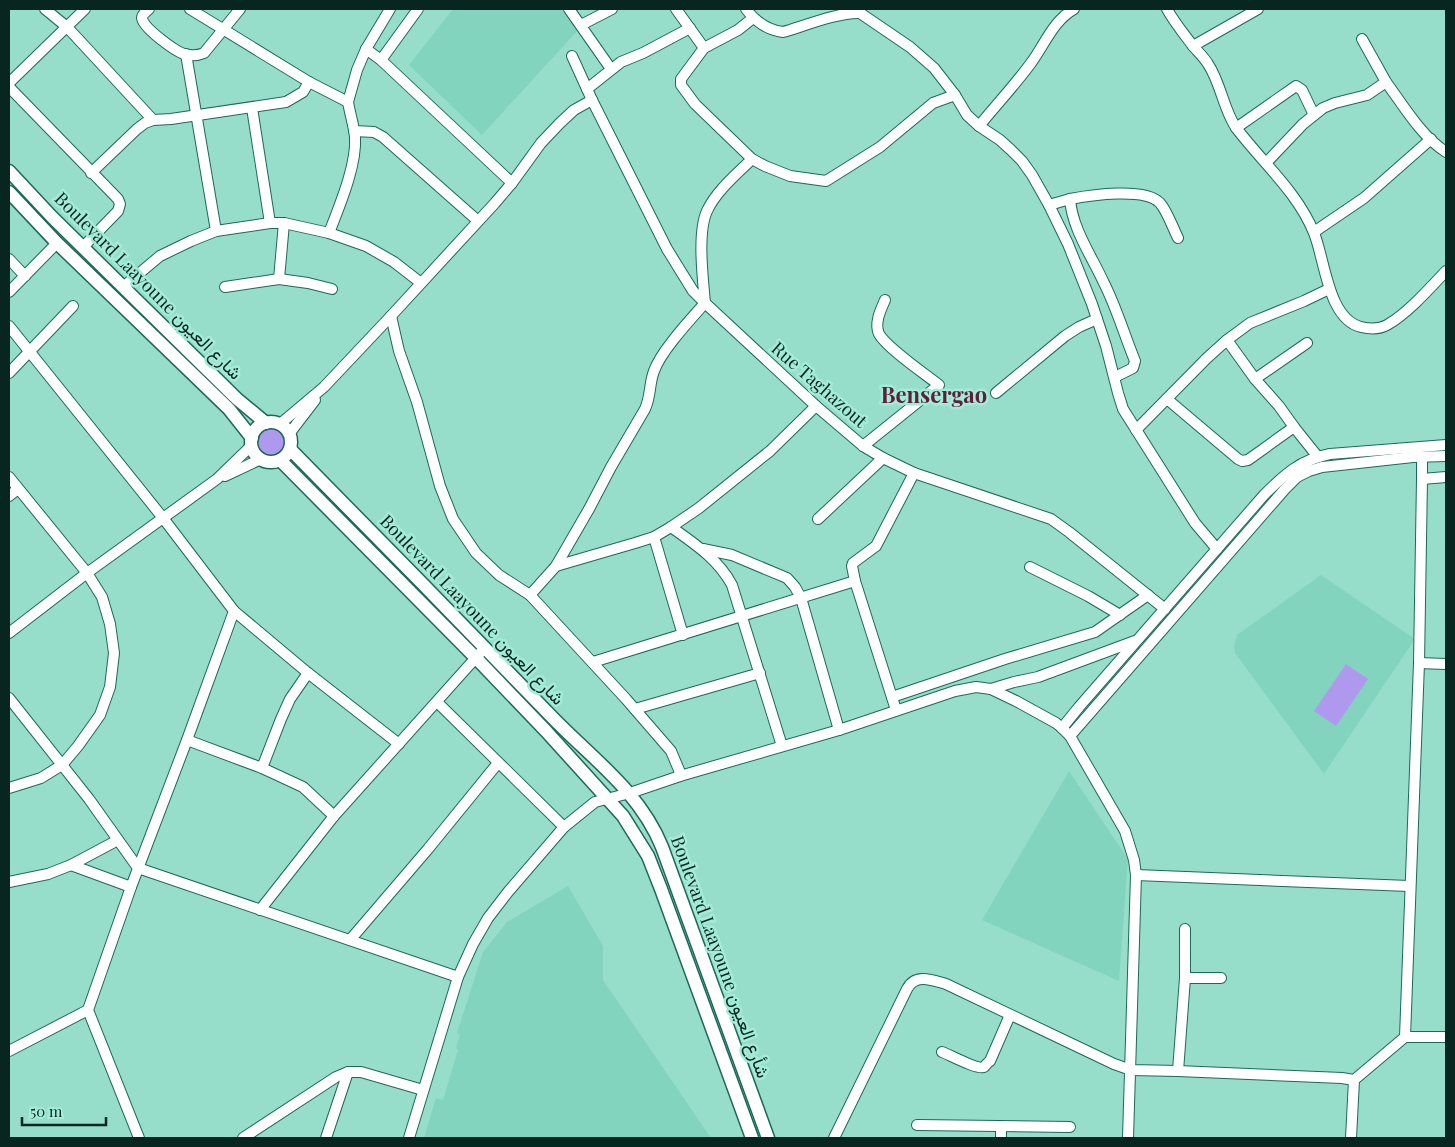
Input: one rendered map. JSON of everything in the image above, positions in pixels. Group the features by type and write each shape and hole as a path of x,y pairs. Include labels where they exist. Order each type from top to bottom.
{"street":[{"path":"45,9 67,27 153,120"},
{"path":"9,83 85,9"},
{"path":"149,9 143,14 144,24 176,50 196,56 204,53 240,9"},
{"path":"190,9 309,82 348,102"},
{"path":"329,233 342,200 353,160 355,138 348,102 357,70 366,49 390,9"},
{"path":"381,60 418,9"},
{"path":"569,9 611,69"},
{"path":"581,25 612,9"},
{"path":"676,9 704,48"},
{"path":"746,9 753,18 774,31 783,32 851,12 861,11 910,47 934,68 955,95 967,115 979,126 1000,140 1022,161 1049,205 1068,244 1097,319 1123,409 1195,523 1218,549"},
{"path":"979,126 1030,63 1054,24 1074,9"},
{"path":"1167,9 1208,64 1236,128 1297,203 1314,232 1328,289 1338,309 1352,323 1360,327 1378,328 1386,325 1401,315 1446,271"},
{"path":"1193,46 1258,9"},
{"path":"753,18 738,30 704,48 681,79 681,85 695,104 752,159 790,176 826,181 880,148 933,103 955,95"},
{"path":"587,89 621,62 643,53 690,28"},
{"path":"1362,39 1386,82 1412,119 1446,152"},
{"path":"366,49 381,60 512,183"},
{"path":"186,54 216,230"},
{"name":"Rue Taghazout","path":"572,56 667,249 693,291 705,303 816,406 863,446 914,473 1051,520 1069,532 1165,609"},
{"path":"91,173 137,129 153,120 286,102 303,92 309,82"},
{"path":"1266,163 1298,130 1323,108 1367,94 1386,82"},
{"path":"1236,128 1296,86 1302,90 1314,115"},
{"path":"9,87 118,199 120,204 118,211 83,247"},
{"path":"285,429 392,316 512,183 547,136 574,110 592,100"},
{"path":"252,108 270,223"},
{"path":"354,131 374,132 383,137 478,221"},
{"path":"1314,232 1364,198 1431,139"},
{"path":"530,596 556,566 650,400 654,370 673,342 705,303 701,248 706,212 719,192 752,159"},
{"name":"Boulevard Laayoune شارع العيون","path":"9,171 41,206 237,399 266,423"},
{"name":"Boulevard Laayoune شارع العيون","path":"9,192 58,243 229,410 252,442"},
{"path":"1049,205 1090,195 1148,196 1162,205 1178,238"},
{"path":"1070,199 1074,218 1090,256 1104,282 1134,361 1133,368 1115,377"},
{"path":"124,287 160,256 190,241 216,230 270,223 284,223 329,233 366,246 394,262 421,283"},
{"path":"279,278 284,223"},
{"path":"9,292 58,243"},
{"path":"9,259 25,276"},
{"path":"225,287 279,278 332,289"},
{"path":"1136,430 1207,358 1250,323 1304,302 1328,289"},
{"path":"863,446 939,385 890,346 879,333 878,321 885,300"},
{"path":"9,373 73,306"},
{"path":"392,316 399,351 417,402 440,486 453,519 476,553 499,575 530,596 635,709 671,751 680,776"},
{"path":"996,392 1065,336 1097,319"},
{"path":"9,326 163,518 234,611 308,673 399,744"},
{"path":"1227,340 1255,379 1280,406 1294,427 1318,456"},
{"path":"1255,379 1307,343"},
{"path":"1167,399 1242,461 1248,460 1294,427"},
{"path":"556,566 635,543 671,527 699,508 770,451 816,406"},
{"path":"9,633 87,573 217,479 252,442 256,428 266,423 276,423 285,429 291,441 286,455 280,460 273,462 261,459 254,451 252,442"},
{"path":"1062,728 1079,706 1264,496 1280,478 1292,469 1318,456 1446,445"},
{"name":"Boulevard Laayoune شارع العيون","path":"290,448 555,721 630,793"},
{"path":"1070,736 1263,513 1297,478 1322,467 1446,456"},
{"path":"1404,1037 1419,662 1422,457"},
{"path":"818,519 883,458"},
{"path":"217,479 261,459"},
{"name":"Boulevard Laayoune شارع العيون","path":"280,460 476,658 546,731 607,799"},
{"path":"896,710 855,581 852,566 876,546 914,473"},
{"path":"9,477 87,573 102,597 110,624 114,654 110,687 100,715 78,746 62,765 40,778 9,788"},
{"path":"1422,479 1446,478"},
{"path":"9,496 18,489"},
{"path":"671,527 703,549 725,572 732,585 782,746"},
{"path":"654,536 682,635"},
{"path":"703,549 732,555 787,578 795,587 801,598 839,730"},
{"path":"1030,567 1088,596 1120,615"},
{"path":"593,662 855,581"},
{"path":"892,698 1006,659 1095,632 1148,595"},
{"path":"139,1138 88,1010 131,887 188,740 234,611"},
{"path":"991,689 1038,677 1138,640"},
{"path":"260,910 334,816 485,648"},
{"path":"1419,662 1446,664"},
{"path":"262,768 280,719 290,699 308,673"},
{"path":"635,709 760,673"},
{"path":"409,1138 458,977 473,944 488,918 508,892 564,827 595,802 839,730 955,690 976,687 991,689 1016,701 1062,728 1070,736 1125,831 1134,860 1136,875 1128,1138"},
{"path":"9,698 89,799 138,868 458,977"},
{"path":"437,702 564,827"},
{"path":"188,740 262,768 303,787 334,816"},
{"path":"350,940 498,763"},
{"name":"Boulevard Laayoune شأرع العيون","path":"630,793 655,830 768,1138"},
{"name":"Boulevard Laayoune شأرع العيون","path":"607,799 623,816 648,856 752,1138"},
{"path":"9,882 48,874 71,865 118,840"},
{"path":"71,865 131,887"},
{"path":"1136,875 1409,886"},
{"path":"1178,1071 1185,978 1185,930"},
{"path":"834,1138 906,990 913,982 920,978 946,984 1130,1070 1354,1080"},
{"path":"1185,978 1221,978"},
{"path":"9,1051 88,1010"},
{"path":"942,1052 976,1067 984,1067 990,1061 1010,1015"},
{"path":"1351,1138 1354,1080 1404,1037 1446,1037"},
{"path":"244,1138 336,1077 348,1072 361,1072 423,1090"},
{"path":"326,1138 348,1072"},
{"path":"917,1125 1070,1127"},
{"path":"1001,1126 1001,1138"}],"shaded area":[{"path":"453,9 566,9 580,28 482,135 409,65"},
{"path":"272,426 284,431 289,443 284,455 272,460 260,455 255,443 260,431"},
{"path":"1321,575 1415,639 1324,774 1235,653 1234,646 1237,635"},
{"path":"1346,664 1368,679 1336,726 1314,711"},
{"path":"1069,771 1128,859 1119,981 982,920"},
{"path":"568,886 603,946 603,980 711,1138 424,1138 436,1098 443,1100 458,1050 456,1048 460,1035 457,1033 483,952 507,922"}],"district":[{"name":"Bensergao","path":"934,395"}]}
